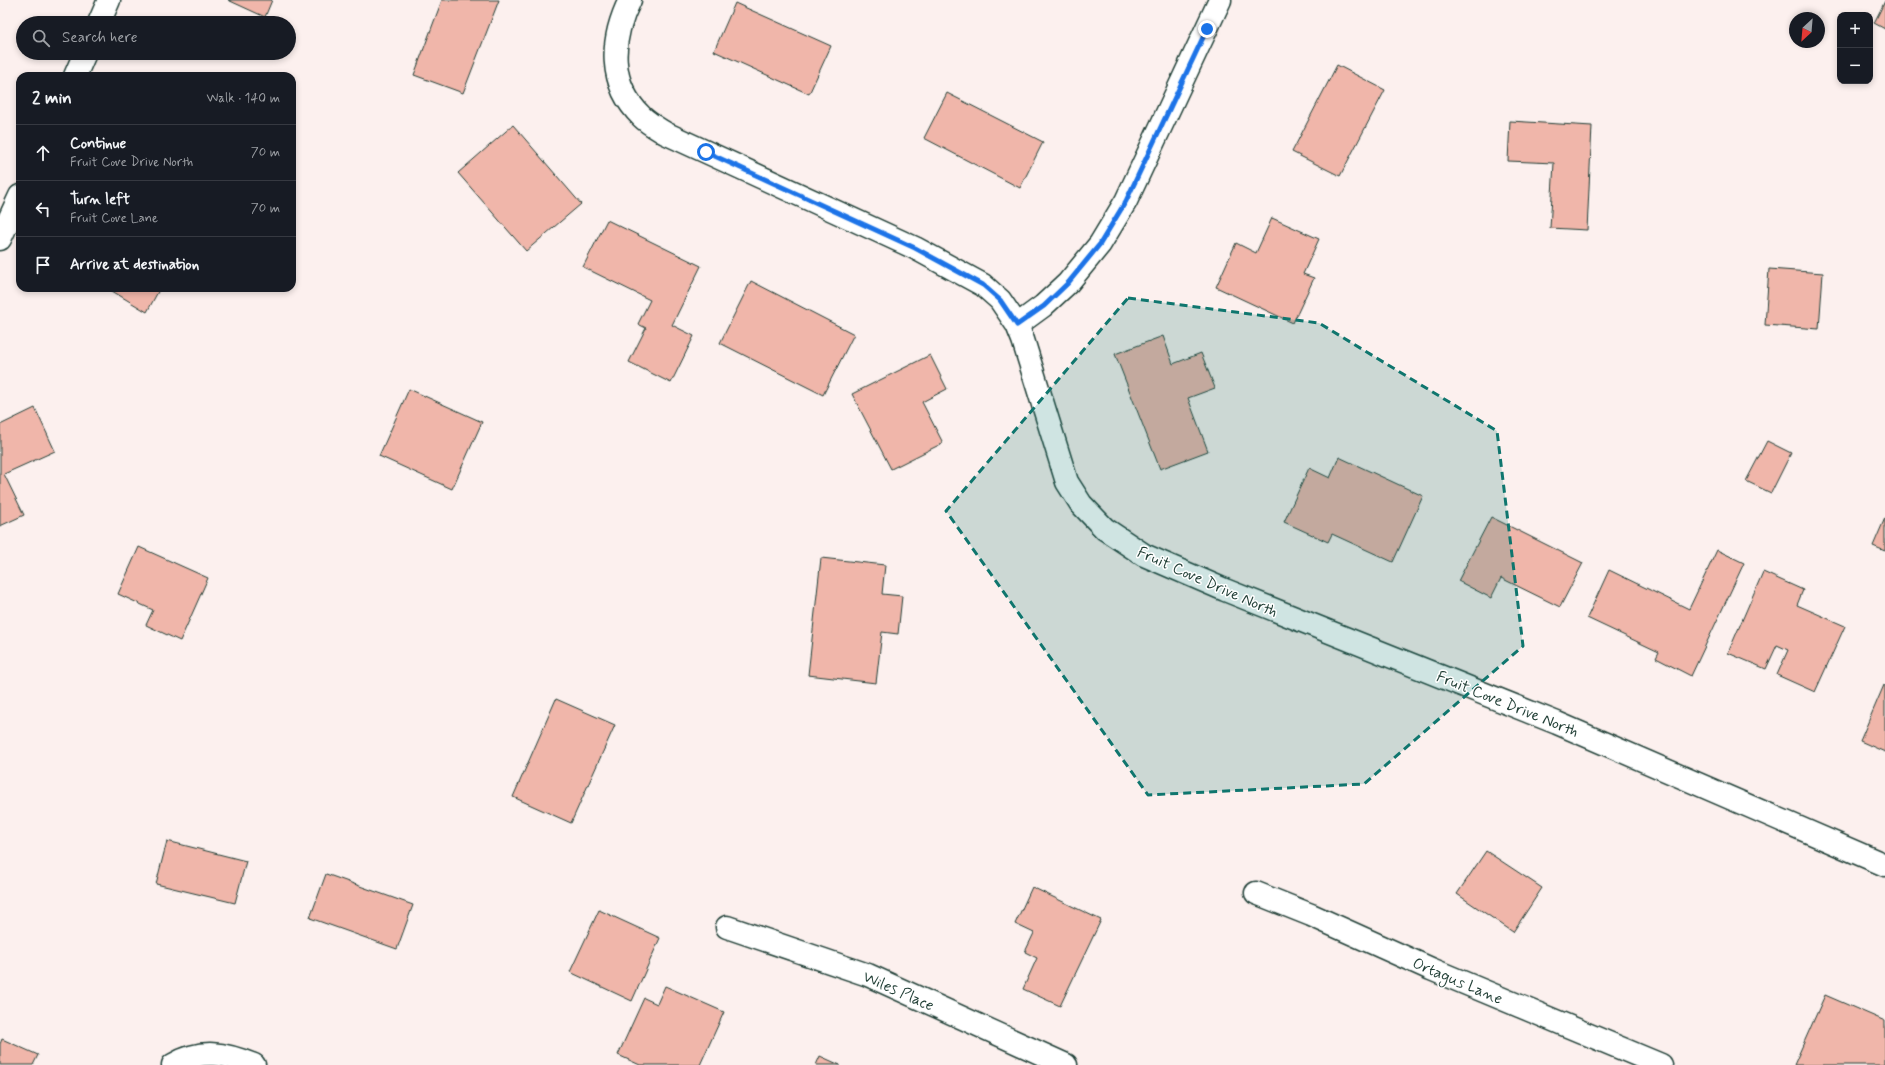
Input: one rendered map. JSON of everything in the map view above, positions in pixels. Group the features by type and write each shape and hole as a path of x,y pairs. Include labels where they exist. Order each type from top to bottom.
{"street":[{"path":"102,16 109,0"},
{"name":"Fruit Cove Drive North","path":"630,0 618,27 614,55 619,82 625,95 642,117 665,133 915,248 983,285 1000,300 1017,325 1023,340 1067,482 1080,504 1105,529 1144,555 1225,590 1557,722 1885,865"},
{"path":"1017,325 1044,306 1068,283 1100,244 1126,201 1220,0"},
{"path":"76,72 82,60"},
{"path":"0,240 16,205"},
{"name":"Ortagus Lane","path":"1256,893 1312,915 1431,969 1662,1065"},
{"name":"Wiles Place","path":"727,927 868,975 1066,1065"},
{"path":"173,1065 183,1059 208,1054 232,1056 254,1065"}],"highlighted area":[{"path":"1128,298 1319,323 1497,431 1523,646 1364,784 1148,795 946,511"}],"building":[{"path":"228,0 272,0 265,16"},
{"path":"442,0 499,0 463,93 414,75"},
{"path":"1885,1 1885,29 1874,23"},
{"path":"735,3 831,46 809,94 714,51"},
{"path":"1337,65 1385,90 1340,176 1292,152"},
{"path":"947,93 1043,142 1020,188 924,138"},
{"path":"1510,121 1592,126 1587,230 1550,228 1554,163 1508,161"},
{"path":"513,125 581,204 526,251 458,173"},
{"path":"1272,218 1319,239 1303,274 1314,278 1293,323 1216,287 1236,243 1256,253"},
{"path":"607,220 701,266 672,325 694,336 671,383 629,362 646,328 638,324 650,300 583,267"},
{"path":"1769,269 1823,273 1819,329 1765,325"},
{"path":"751,281 854,334 823,395 720,343"},
{"path":"114,292 158,292 147,312"},
{"path":"1163,336 1173,364 1201,353 1215,388 1188,398 1208,451 1160,469 1115,354"},
{"path":"930,355 947,389 922,402 943,443 891,469 852,394"},
{"path":"409,389 482,422 452,489 379,456"},
{"path":"35,408 55,451 4,474 24,515 0,526 0,425"},
{"path":"1767,441 1791,453 1771,493 1746,481"},
{"path":"1339,457 1423,496 1393,562 1332,534 1328,542 1284,522 1309,468 1330,478"},
{"path":"1491,517 1583,563 1560,607 1501,578 1491,598 1458,581"},
{"path":"1885,518 1885,551 1873,546"},
{"path":"139,547 208,578 180,641 146,625 153,610 118,594"},
{"path":"1717,550 1744,563 1691,676 1656,658 1659,652 1587,618 1609,570 1689,609"},
{"path":"821,558 885,565 882,594 902,596 898,634 882,632 876,683 808,675"},
{"path":"1763,572 1803,590 1797,605 1845,626 1815,692 1777,675 1788,650 1777,645 1766,669 1728,653"},
{"path":"1884,685 1885,686 1885,752 1860,741"},
{"path":"556,699 615,725 571,823 513,797"},
{"path":"167,841 246,861 235,903 156,884"},
{"path":"1486,851 1542,888 1513,932 1457,894"},
{"path":"326,874 413,905 397,949 310,918"},
{"path":"1032,887 1101,920 1060,1006 1023,989 1037,958 1025,952 1034,933 1015,924"},
{"path":"599,910 660,938 632,1001 570,972"},
{"path":"665,986 724,1012 700,1065 640,1065 618,1055 644,998 657,1004"},
{"path":"1825,995 1885,1021 1885,1065 1794,1065"},
{"path":"2,1039 38,1055 33,1065 0,1065 0,1044"},
{"path":"820,1056 840,1065 816,1065"}],"route":[{"path":"706,152 915,248 983,285 1000,300 1017,325 1044,306 1068,283 1100,244 1126,201 1207,29"}]}
